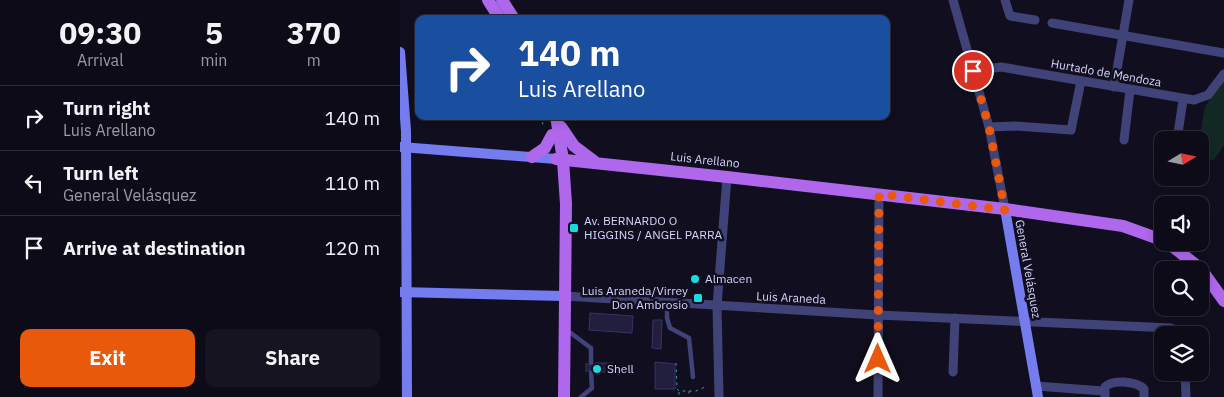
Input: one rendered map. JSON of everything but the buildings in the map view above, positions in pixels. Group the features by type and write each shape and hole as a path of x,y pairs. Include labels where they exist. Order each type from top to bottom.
{"main road":[{"path":"488,0 497,15"},
{"path":"502,0 511,15"},
{"path":"548,120 560,160"},
{"path":"556,120 560,160 560,247 564,275 564,397"},
{"path":"558,120 563,132 574,146 596,162"},
{"path":"532,157 545,148 552,135"},
{"name":"Luis Arellano","path":"560,160 727,176 1005,210 1123,226 1154,237"},
{"path":"1178,251 1201,269 1224,301"}],"street":[{"name":"General Velásquez","path":"953,0 989,127 1038,397"},
{"path":"1005,0 1010,16 1035,20"},
{"path":"1114,87 1129,0"},
{"path":"1052,23 1224,53"},
{"path":"400,52 403,147 403,293 407,397"},
{"name":"Hurtado de Mendoza","path":"973,71 1001,67 1183,100 1194,100 1208,95 1224,74"},
{"path":"989,127 1014,126 1071,130 1081,81"},
{"path":"1124,140 1130,90"},
{"path":"1178,131 1183,100"},
{"name":"Luis Arellano","path":"403,147 560,160"},
{"path":"719,397 717,306 727,176"},
{"path":"878,397 879,194"},
{"name":"Luis Araneda","path":"403,293 564,296 878,315 1154,327"},
{"path":"953,372 954,318"},
{"path":"1185,381 1186,397"},
{"path":"1036,386 1104,394 1110,383 1136,384 1144,389 1144,397"}],"lane":[{"path":"667,302 667,318 670,328 689,338 693,377"},
{"path":"564,329 591,348 591,363"},
{"path":"581,397 592,388 591,372"}],"path":[{"path":"676,363 679,397"},
{"path":"679,391 689,391 705,387"},
{"path":"689,391 689,397"}],"green space":[{"path":"1224,78 1224,145 1214,160 1209,160 1209,131 1201,131 1205,107"}],"place":[{"name":"Av. BERNARDO O HIGGINS / ANGEL PARRA","path":"574,228"},
{"name":"Almacen","path":"695,279"},
{"name":"Luis Araneda/Virrey Don Ambrosio","path":"698,298"},
{"name":"Shell","path":"597,369"}],"route":[{"path":"878,359 879,194 1005,210 989,127 973,71"}]}
